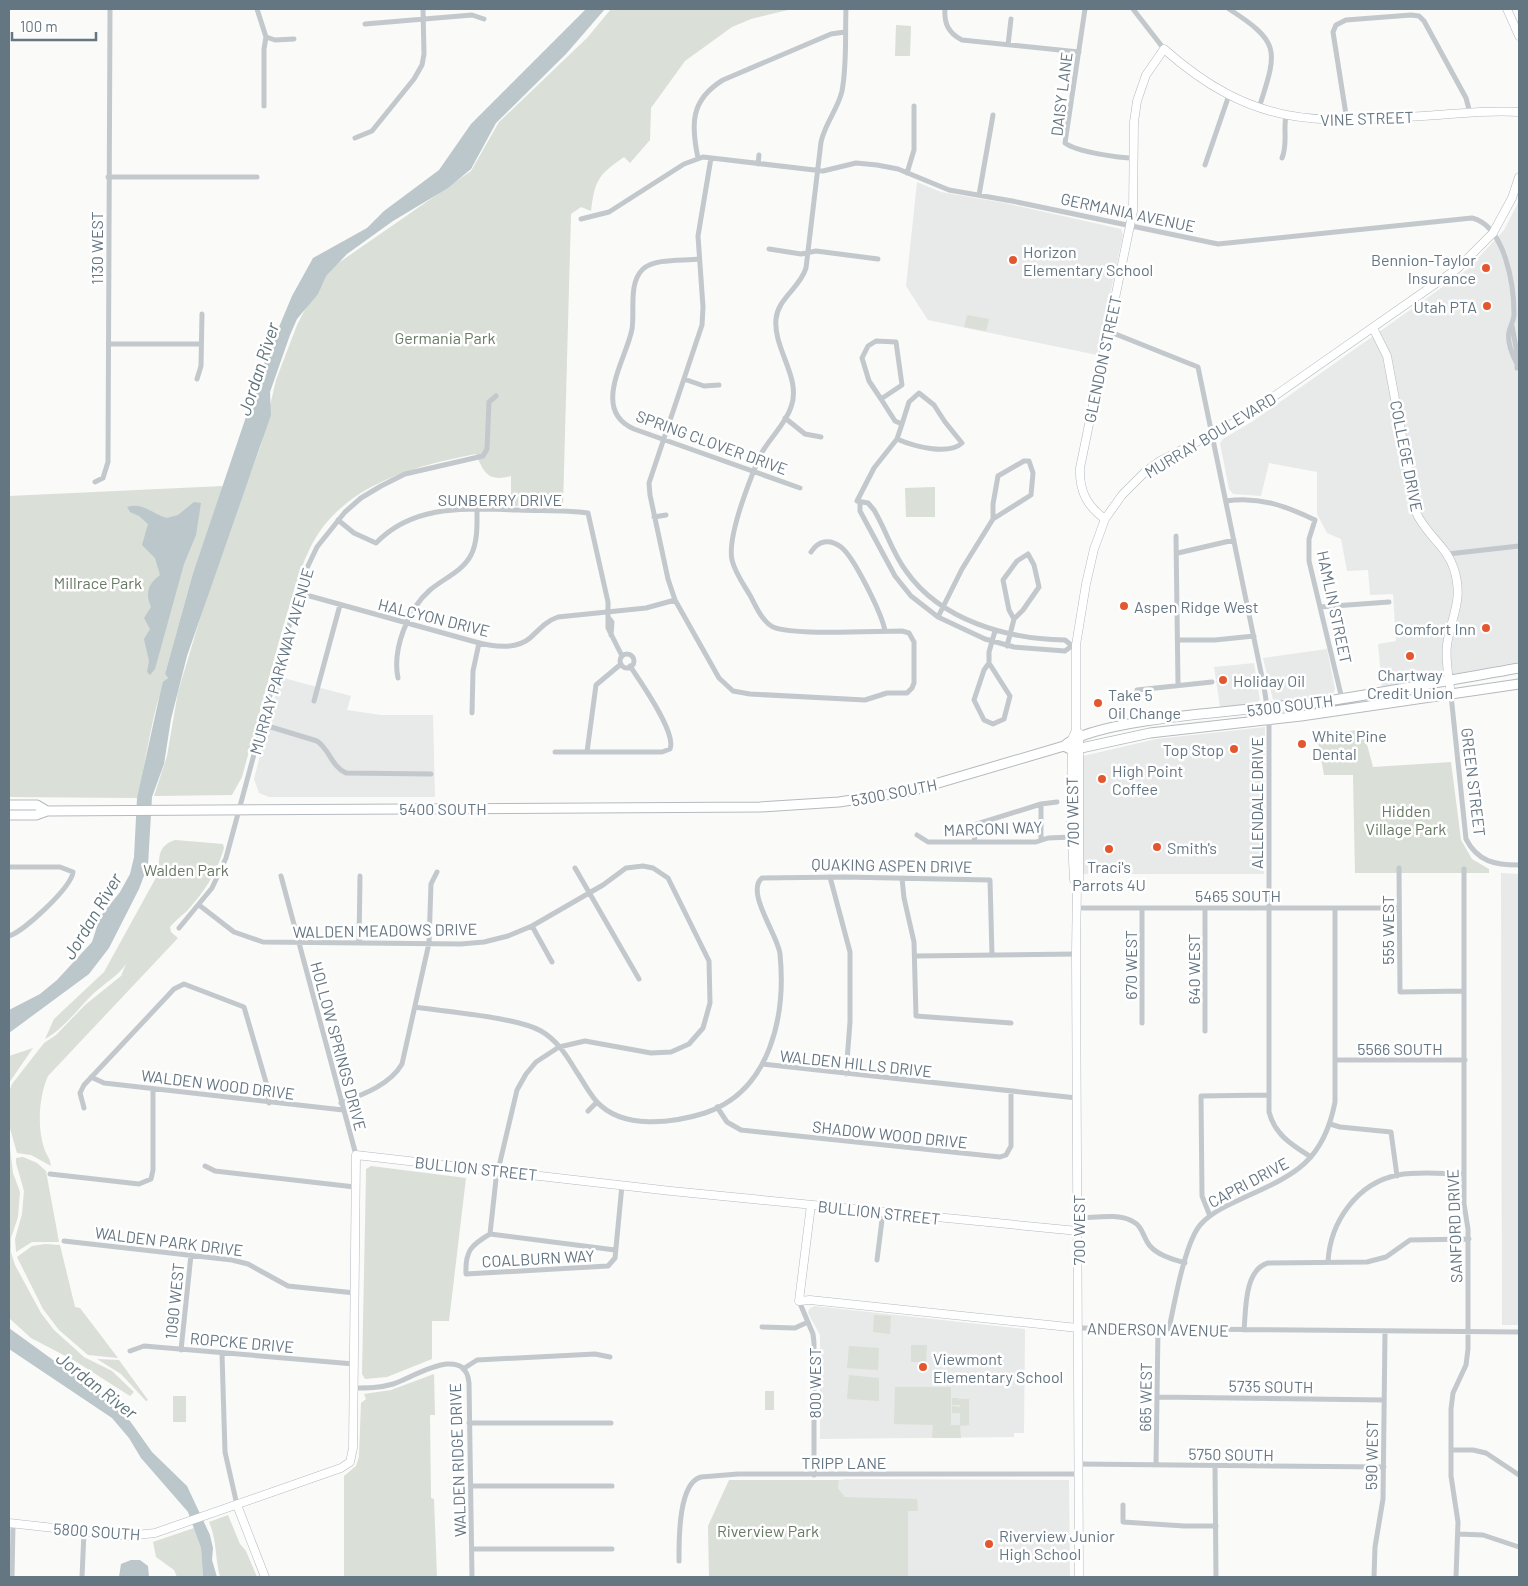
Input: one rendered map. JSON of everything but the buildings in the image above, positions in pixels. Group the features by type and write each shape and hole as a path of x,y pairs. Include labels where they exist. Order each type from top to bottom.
{"main road":[{"name":"5300 SOUTH","path":"1072,748 1076,735 1151,720 1342,698 1519,668"},
{"name":"5300 SOUTH","path":"839,802 940,784 1072,748 1150,733 1451,695 1519,684"},
{"name":"5400 SOUTH","path":"9,815 36,815 47,811 128,809 760,807 839,802"},
{"name":"5400 SOUTH","path":"9,805 37,805 47,811"}],"street":[{"name":"1130 WEST","path":"95,482 103,478 108,462 110,9"},
{"path":"257,9 266,37 264,49 264,106"},
{"path":"355,138 372,132 414,79 422,65 424,54 423,9"},
{"path":"711,158 698,232 703,320 649,484 654,517 668,579 675,600 716,674 733,691 750,694 860,700 887,693 910,691 914,683 913,638 906,631 791,630 772,626 765,619 736,570 731,552 733,533 754,472 765,446 785,418 793,402 793,389 776,331 776,317 781,303 802,278 808,252 825,126 842,92 846,9"},
{"path":"945,9 947,27 959,38 1079,52"},
{"name":"DAISY LANE","path":"1085,9 1065,142 1072,147 1124,158 1134,158"},
{"name":"VINE STREET","path":"1133,9 1164,49 1196,75 1229,95 1259,108 1286,116 1316,120 1347,121 1470,113 1519,112"},
{"path":"1228,9 1260,30 1271,50 1271,73 1259,108"},
{"path":"1507,9 1519,36"},
{"path":"365,24 472,14 484,19"},
{"path":"1347,121 1333,32 1336,24 1346,20 1411,15 1419,16 1424,21 1466,98 1470,113"},
{"path":"1008,45 1011,19"},
{"path":"698,158 693,137 694,118 700,101 713,86 722,80 832,34 845,32"},
{"path":"266,37 275,40 294,39"},
{"name":"GLENDON STREET","path":"1105,519 1086,500 1080,484 1080,474 1135,199 1134,122 1138,95 1146,75 1164,49"},
{"path":"1205,165 1229,95"},
{"path":"907,173 914,153 914,106"},
{"path":"979,195 993,115"},
{"path":"1282,158 1286,149 1284,127 1286,116"},
{"path":"758,164 759,154"},
{"name":"GERMANIA AVENUE","path":"582,219 610,212 684,164 698,158 711,158 818,171 829,171 864,163 884,166 943,188 1218,244 1470,218 1486,224 1493,233"},
{"path":"108,177 257,177"},
{"name":"MURRAY BOULEVARD","path":"1072,748 1076,735 1074,645 1090,567 1105,519 1122,495 1145,472 1160,461 1213,435 1262,406 1458,268 1493,233 1512,198 1519,178"},
{"path":"1493,233 1505,254 1513,310 1512,326 1518,353 1517,366"},
{"path":"769,249 801,254 816,251 878,258"},
{"name":"SPRING CLOVER DRIVE","path":"699,259 654,263 639,274 635,284 632,330 613,385 615,405 623,422 631,428 800,488"},
{"path":"197,379 201,366 202,314"},
{"name":"COLLEGE DRIVE","path":"1373,328 1389,361 1416,512 1423,525 1448,554 1456,576 1458,596 1447,645 1451,695"},
{"name":"ALLENDALE DRIVE","path":"1108,331 1198,367 1268,708 1269,1112 1274,1128 1289,1142 1311,1157"},
{"path":"881,399 902,385 896,342 872,343 863,354 866,373 881,399 895,420 902,424"},
{"path":"108,344 201,344"},
{"path":"684,379 704,386 719,384"},
{"path":"858,502 868,503 874,510 908,575 925,593 944,607 995,631 1010,635 1065,640 1074,645 1065,651 1032,650 992,642 938,617 911,596 894,576 860,511 858,502 874,468 897,439 909,402 919,393 931,402 944,422 962,443 954,448 922,449 897,439"},
{"name":"MURRAY PARKWAY AVENUE","path":"179,928 200,905 221,872 261,724 311,557 338,520 361,498 405,474 482,457 487,449 489,402 496,396"},
{"path":"785,418 809,436 821,437"},
{"path":"938,617 962,569 993,519 1031,495 1033,473 1030,461 1018,463 998,476 993,504 993,519"},
{"name":"HAMLIN STREET","path":"1226,501 1252,499 1271,502 1315,520 1309,539 1309,562 1342,698"},
{"path":"398,678 396,660 408,624 423,597 461,568 470,556 475,542 477,509"},
{"name":"SUNBERRY DRIVE","path":"338,520 354,533 376,543 399,524 421,515 443,510 477,509 588,513 608,614"},
{"path":"654,517 666,515"},
{"path":"1176,536 1178,553 1178,684"},
{"path":"1178,553 1234,540"},
{"path":"811,552 818,543 823,542 833,543 842,548 882,617 885,631"},
{"path":"1448,554 1519,546"},
{"path":"1007,646 1014,619 1039,588 1034,565 1028,554 1017,560 1004,580 1009,610 1014,619"},
{"name":"HALCYON DRIVE","path":"299,593 479,643 514,645 525,642 554,619 608,614 646,608 675,600"},
{"path":"1320,607 1389,602"},
{"path":"314,701 340,605"},
{"path":"587,752 596,687 601,679 621,664 622,656 606,622 608,614"},
{"path":"989,662 1010,696 1004,719 993,724 984,720 974,700 984,670 989,662 995,631"},
{"path":"1178,640 1216,640 1254,636"},
{"path":"472,713 473,670 479,643"},
{"path":"622,656 627,654 632,656 633,662 630,666"},
{"path":"621,664 625,667 630,666"},
{"path":"555,752 662,752 672,746 671,739 656,707 630,666"},
{"path":"1137,690 1178,684 1212,682"},
{"name":"GREEN STREET","path":"1451,695 1466,839 1474,852 1488,862 1519,865"},
{"path":"261,724 317,741 323,745 336,766 346,773 432,774"},
{"name":"700 WEST","path":"1072,748 1072,837 1074,880 1077,883"},
{"name":"700 WEST","path":"1072,748 1080,859 1079,881 1077,883 1076,954 1079,1577"},
{"path":"974,842 977,824 1041,804 1057,802"},
{"path":"1041,804 1041,840"},
{"name":"MARCONI WAY","path":"917,835 928,842 1036,842 1072,837"},
{"name":"WALDEN MEADOWS DRIVE","path":"200,905 226,927 243,936 274,944 484,942 508,936 532,926 590,893 626,868 635,866 652,868 668,878 709,961 709,1011 703,1028 695,1039 671,1052 651,1053 596,1042 584,1042 559,1047 536,1062 521,1082 514,1102 498,1171 490,1234"},
{"path":"9,867 60,867 73,872 68,884 25,927 9,936"},
{"path":"575,868 639,980"},
{"name":"555 WEST","path":"1399,868 1400,992 1464,991"},
{"name":"SANFORD DRIVE","path":"1456,1577 1458,1534 1451,1476 1452,1402 1466,1366 1469,1332 1469,1239 1464,1204 1464,869"},
{"path":"341,1103 385,1082 398,1071 402,1064 429,943 431,884 437,872"},
{"name":"HOLLOW SPRINGS DRIVE","path":"281,876 356,1155"},
{"path":"359,943 360,876"},
{"name":"QUAKING ASPEN DRIVE","path":"762,1064 771,1044 779,1016 780,957 776,939 755,889 757,882 764,877 990,880 992,955"},
{"path":"830,877 850,952 850,1022 846,1074"},
{"path":"902,878 904,898 913,934 916,1016 1011,1023"},
{"name":"5465 SOUTH","path":"1077,908 1399,908"},
{"name":"670 WEST","path":"1142,908 1142,1023"},
{"name":"640 WEST","path":"1205,908 1205,1030"},
{"name":"CAPRI DRIVE","path":"1169,1329 1193,1236 1200,1225 1210,1216 1284,1180 1311,1157 1330,1124 1335,1102 1335,908"},
{"path":"532,926 552,962"},
{"path":"915,956 1076,954"},
{"path":"84,1108 80,1093 91,1078 174,989 179,985 186,984 241,1005 246,1011 268,1089 268,1103"},
{"name":"WALDEN HILLS DRIVE","path":"415,1007 532,1026 548,1036 559,1047 597,1102 620,1117 659,1122 678,1120 717,1107 739,1092 762,1064 1077,1098"},
{"name":"5566 SOUTH","path":"1335,1060 1465,1060"},
{"name":"WALDEN WOOD DRIVE","path":"91,1078 104,1083 343,1110"},
{"path":"50,1174 139,1184 151,1179 153,1170 153,1089"},
{"name":"SHADOW WOOD DRIVE","path":"717,1107 727,1122 741,1130 1000,1157 1006,1155 1011,1146 1011,1092"},
{"path":"1210,1216 1202,1196 1201,1096 1268,1095"},
{"path":"588,1111 597,1102"},
{"path":"1330,1124 1340,1127 1391,1132 1396,1176"},
{"path":"237,1505 340,1468 350,1462 353,1448 356,1155"},
{"name":"BULLION STREET","path":"356,1155 811,1205 1078,1231"},
{"path":"205,1166 215,1171 356,1188"},
{"path":"1328,1262 1333,1234 1348,1206 1367,1189 1396,1176 1464,1174"},
{"name":"COALBURN WAY","path":"490,1234 470,1249 466,1262 466,1274 608,1266 615,1258 622,1185"},
{"path":"799,1301 811,1205"},
{"path":"877,1260 883,1212"},
{"path":"1078,1218 1120,1218 1132,1221 1140,1227 1146,1240 1156,1252 1185,1263"},
{"path":"490,1234 615,1250"},
{"path":"1244,1330 1252,1277 1261,1265 1376,1261 1410,1240 1469,1239"},
{"name":"WALDEN PARK DRIVE","path":"64,1241 242,1262 288,1286 355,1293"},
{"name":"1090 WEST","path":"181,1350 191,1255"},
{"name":"ANDERSON AVENUE","path":"799,1301 810,1300 1078,1328 1519,1332"},
{"name":"800 WEST","path":"799,1301 814,1343 814,1474"},
{"path":"762,1326 796,1328 808,1322"},
{"name":"665 WEST","path":"1156,1465 1158,1329"},
{"name":"590 WEST","path":"1374,1577 1375,1547 1383,1499 1385,1332"},
{"name":"ROPCKE DRIVE","path":"130,1351 144,1346 354,1364"},
{"path":"222,1354 224,1446 237,1505 265,1577"},
{"path":"463,1369 477,1360 595,1354 610,1357"},
{"name":"WALDEN RIDGE DRIVE","path":"354,1388 395,1383 428,1369 447,1364 463,1369 468,1379 472,1577"},
{"name":"5735 SOUTH","path":"1157,1397 1384,1400"},
{"path":"469,1423 611,1423"},
{"path":"1451,1450 1473,1450 1486,1453 1519,1475"},
{"name":"5750 SOUTH","path":"1079,1464 1384,1467"},
{"path":"1215,1466 1216,1577"},
{"name":"TRIPP LANE","path":"679,1561 682,1510 688,1486 696,1478 732,1475 814,1474 1079,1474"},
{"path":"471,1486 612,1486"},
{"name":"5800 SOUTH","path":"11,1524 127,1536 141,1535 185,1524 237,1505"},
{"path":"1123,1505 1123,1522 1216,1526"},
{"path":"11,1524 12,1577"},
{"path":"82,1577 84,1532"},
{"path":"1458,1534 1483,1535 1519,1548"},
{"path":"472,1549 612,1549"}],"shaded area":[{"path":"586,9 605,9 566,54 496,123 471,169 448,188 393,221 347,254 326,276 318,294 297,319 270,392 271,415 187,656 171,719 164,764 152,797 148,865 139,889 109,948 89,974 9,1033 9,1010 40,994 57,980 92,942 100,917 120,892 130,874 134,857 137,798 159,698 163,682 168,678 165,674 193,573 266,358 292,296 313,258 367,228 384,211 439,170 471,124"},
{"name":"Horizon Elementary School","path":"917,182 941,192 1005,203 1121,229 1123,235 1097,355 928,320 906,286"},
{"path":"1519,201 1519,662 1382,687 1378,644 1396,641 1393,594 1370,595 1368,570 1347,571 1341,539 1327,533 1317,514 1317,472 1269,463 1261,496 1233,494 1229,489 1220,443 1223,439 1253,421 1468,269 1504,230"},
{"path":"194,502 201,503 196,535 184,564 155,669 150,675 147,672 149,661 144,639 150,629 144,618 151,607 148,597 150,585 160,575 155,558 142,545 148,524 139,516 130,512 127,507 143,507 167,518 178,515"},
{"path":"1327,649 1335,689 1333,695 1279,702 1273,700 1263,658"},
{"path":"1254,663 1260,700 1255,704 1220,707 1214,667"},
{"path":"280,677 351,696 347,710 381,715 433,715 435,797 269,797 259,793 254,779"},
{"path":"1265,727 1264,874 1082,874 1083,756 1156,739"},
{"path":"1501,873 1519,874 1519,1325 1502,1325"},
{"name":"Viewmont Elementary School","path":"814,1306 1025,1329 1024,1433 1014,1433 1014,1437 820,1439 820,1335 808,1313 809,1309"},
{"path":"9,1328 100,1394 130,1421 152,1452 187,1486 210,1535 213,1548 212,1560 217,1577 203,1577 201,1548 188,1512 141,1458 129,1438 112,1418 9,1349"},
{"name":"Riverview Junior High School","path":"839,1480 1069,1480 1070,1577 908,1577 908,1511 917,1500 845,1497 838,1488"},
{"path":"131,1560 140,1560 148,1566 149,1577 119,1577 121,1564"}],"green space":[{"name":"Germania Park","path":"611,9 792,9 751,19 732,27 685,61 651,108 650,140 630,163 624,157 603,174 596,185 591,211 581,207 571,214 563,506 511,506 511,476 497,478 488,475 476,454 404,472 381,482 340,508 323,526 305,558 281,634 242,777 232,795 154,796 167,756 178,692 215,569 261,445 276,380 297,325 324,273 471,171 499,122 587,38"},
{"path":"896,25 911,26 910,56 895,56"},
{"path":"967,315 989,319 986,331 964,327"},
{"name":"Millrace Park","path":"223,486 193,573 165,674 168,678 163,685 154,715 137,798 9,797 9,496"},
{"path":"935,487 935,517 906,517 905,488"},
{"name":"Hidden Village Park","path":"1363,729 1373,767 1451,762 1461,840 1472,859 1489,869 1489,873 1355,873 1353,775 1324,775 1317,736"},
{"name":"Walden Park","path":"175,840 223,844 224,848 214,874 193,904 170,927 171,932 178,938 48,1076 41,1102 40,1131 51,1166 31,1155 17,1153 9,1125 9,1092 12,1084 44,1043 56,1035 85,1005 121,976 126,964 115,976 94,993 65,1024 45,1039 54,1019 104,972 158,874 162,850"},
{"path":"33,1048 9,1083 9,1056"},
{"path":"9,1139 13,1173 20,1192 18,1217 11,1238 11,1252 15,1265 41,1313 54,1330 84,1357 112,1371 134,1392 130,1396 75,1361 31,1338 9,1318"},
{"path":"23,1157 37,1163 46,1171 59,1242 32,1242 16,1252 15,1239 22,1214 24,1191 16,1158"},
{"path":"371,1166 466,1178 449,1321 432,1321 432,1359 387,1377 365,1379 362,1374 366,1169"},
{"path":"45,1244 60,1245 75,1307 80,1308 118,1358 88,1355 59,1330 43,1309 17,1257 32,1246"},
{"path":"874,1315 891,1316 890,1334 873,1332"},
{"path":"911,1345 927,1345 926,1362 911,1362"},
{"path":"849,1346 879,1348 878,1370 847,1368"},
{"path":"97,1359 119,1360 148,1400 146,1401 121,1374"},
{"path":"434,1374 435,1415 430,1415 431,1498 434,1499 437,1577 344,1577 344,1476 356,1466 359,1457 361,1403 366,1399 364,1394 391,1390"},
{"path":"849,1375 879,1378 879,1401 847,1399"},
{"path":"895,1387 951,1387 951,1425 960,1425 960,1413 952,1413 952,1406 960,1407 960,1405 952,1405 952,1398 959,1398 960,1401 960,1399 969,1399 969,1425 960,1426 961,1438 932,1438 933,1425 894,1424"},
{"path":"765,1391 774,1391 774,1410 765,1410"},
{"path":"173,1396 186,1396 186,1422 173,1422"},
{"name":"Riverview Park","path":"729,1480 839,1480 838,1488 845,1497 917,1499 918,1511 908,1511 908,1577 709,1577 708,1526"},
{"path":"228,1515 257,1577 220,1577 209,1522"},
{"path":"194,1528 201,1548 203,1577 177,1577 174,1570 156,1557 153,1542"}],"place":[{"name":"Horizon Elementary School","path":"1013,260"},
{"name":"Bennion-Taylor Insurance","path":"1486,268"},
{"name":"Utah PTA","path":"1487,306"},
{"name":"Aspen Ridge West","path":"1124,606"},
{"name":"Comfort Inn","path":"1486,628"},
{"name":"Chartway Credit Union","path":"1410,656"},
{"name":"Holiday Oil","path":"1223,680"},
{"name":"Take 5 Oil Change","path":"1098,703"},
{"name":"White Pine Dental","path":"1302,744"},
{"name":"Top Stop","path":"1234,749"},
{"name":"High Point Coffee","path":"1102,779"},
{"name":"Smith's","path":"1157,847"},
{"name":"Traci's Parrots 4U","path":"1109,849"},
{"name":"Viewmont Elementary School","path":"923,1367"},
{"name":"Riverview Junior High School","path":"989,1544"}],"water label":[{"name":"Jordan River","path":"258,369"},
{"name":"Jordan River","path":"92,916"},
{"name":"Jordan River","path":"97,1385"}]}
